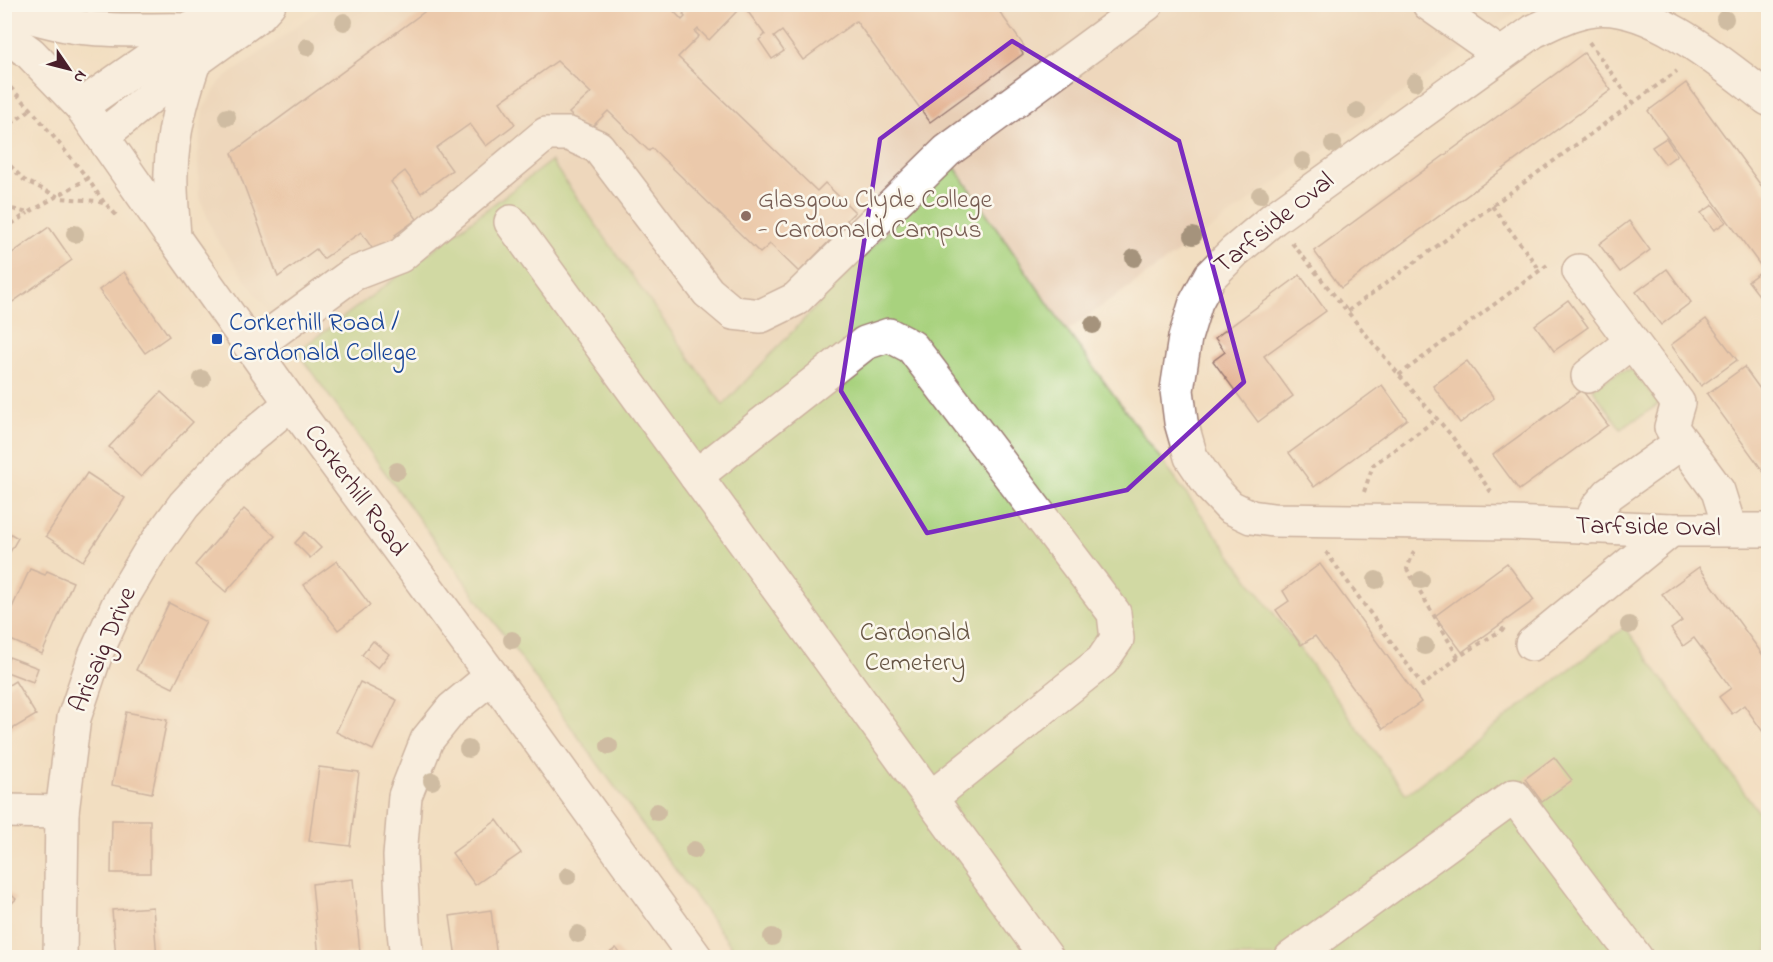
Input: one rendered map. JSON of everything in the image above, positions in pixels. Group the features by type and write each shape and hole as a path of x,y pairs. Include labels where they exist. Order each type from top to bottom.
{"street":[{"path":"102,136 192,46 230,4"},
{"path":"81,106 192,46 259,15 269,4"},
{"path":"252,348 353,274 400,256 546,134 569,134 598,147 708,292 733,314 761,316 796,299 946,151 1147,4"},
{"path":"1429,4 1500,54"},
{"path":"4,9 53,23 79,27 119,30 151,29 192,46"},
{"name":"Tarfside Oval","path":"1768,99 1705,50 1660,24 1623,10 1596,9 1569,14 1534,31 1273,219 1210,276 1196,302 1185,338 1177,390 1181,423 1191,457 1212,488 1230,507 1251,517 1273,520 1513,523 1671,530 1768,530"},
{"name":"Corkerhill Road","path":"4,34 30,53 81,106 291,403 696,957"},
{"path":"174,238 171,174 174,137 192,46"},
{"path":"511,222 1047,957"},
{"path":"1579,271 1678,403 1671,427 1718,491 1730,529"},
{"path":"696,476 865,343 889,335 912,347 1114,613 1117,639 1102,661 931,798"},
{"path":"1588,376 1631,342"},
{"name":"Arisaig Drive","path":"60,957 62,812 74,718 95,656 118,605 149,552 184,505 234,451 291,403"},
{"path":"1588,527 1598,507 1609,494 1682,442"},
{"path":"1532,644 1671,530"},
{"path":"407,957 400,856 405,796 427,740 452,710 492,676"},
{"path":"1291,957 1514,796 1636,957"},
{"path":"4,811 62,812"}],"path":[{"path":"1569,14 1633,103"},
{"path":"1348,311 1705,50"},
{"path":"4,81 31,108 122,222"},
{"path":"4,129 31,108"},
{"path":"4,159 24,180 61,198 106,204"},
{"path":"1492,206 1540,270"},
{"path":"4,229 28,213"},
{"path":"1273,219 1451,435 1513,523"},
{"path":"1400,375 1552,261 1579,271"},
{"path":"1353,521 1374,465 1437,418"},
{"path":"1309,520 1327,555 1423,686 1458,657 1518,620 1532,644"},
{"path":"1424,522 1407,569 1458,657"}],"highlighted area":[{"path":"1012,41 1179,141 1244,382 1127,490 927,533 841,391 880,139"}],"shaded area":[{"name":"Glasgow Clyde College - Cardonald Campus","path":"326,5 1526,5 1067,331 952,164 723,406 551,161 297,352 215,237 199,195 198,155 203,109 221,81"}],"green space":[{"name":"Cardonald Cemetery","path":"551,161 723,405 952,163 1067,331 1406,794 1625,627 1768,825 1768,957 739,957 297,352"},
{"path":"1634,371 1659,404 1621,429 1592,388 1619,372"}],"building":[{"path":"435,4 667,4 682,20 685,17 683,14 692,4 994,4 1024,46 1020,49 1023,54 930,122 856,21 803,60 782,31 774,37 784,51 772,59 759,40 765,35 743,5 709,40 698,29 695,32 699,36 678,57 817,191 825,183 855,212 799,272 770,244 760,253 652,148 649,151 608,111 590,129 583,127 569,113 591,93 557,61 500,102 515,124 486,146 470,124 436,148 452,170 421,193 405,171 391,182 417,219 395,235 401,244 388,254 381,245 374,251 361,232 323,259 316,249 278,277 232,153"},
{"path":"1584,53 1611,90 1341,288 1314,251"},
{"path":"1686,83 1768,195 1768,276 1648,111"},
{"path":"1666,138 1677,155 1665,164 1652,147"},
{"path":"1713,205 1726,222 1714,230 1701,213"},
{"path":"1629,221 1650,250 1620,272 1599,244"},
{"path":"49,227 72,260 4,308 4,259"},
{"path":"1667,269 1691,302 1661,325 1636,292"},
{"path":"124,272 169,336 145,353 99,290"},
{"path":"1760,272 1768,283 1768,293 1761,298 1748,281"},
{"path":"1300,275 1326,311 1264,356 1293,396 1258,422 1213,361 1225,352 1215,338"},
{"path":"1568,300 1588,327 1554,351 1535,325"},
{"path":"1706,319 1737,360 1701,386 1671,345"},
{"path":"1467,361 1494,398 1460,423 1433,386"},
{"path":"1744,367 1768,400 1768,478 1707,394"},
{"path":"1382,385 1407,419 1314,487 1289,453"},
{"path":"1582,390 1608,425 1519,490 1493,455"},
{"path":"161,392 193,422 141,477 109,447"},
{"path":"87,473 125,498 83,561 46,536"},
{"path":"244,509 275,536 226,592 195,565"},
{"path":"4,530 18,538 10,552 4,549"},
{"path":"305,532 321,548 310,558 295,543"},
{"path":"337,561 370,605 338,630 304,585"},
{"path":"1507,563 1534,600 1462,652 1435,616"},
{"path":"1320,564 1421,702 1383,729 1315,636 1301,645 1276,610 1289,601 1283,591"},
{"path":"1699,567 1768,662 1768,739 1744,705 1732,714 1719,697 1731,688 1694,638 1683,646 1671,629 1682,621 1662,594"},
{"path":"30,569 45,575 47,571 73,582 42,654 4,637 4,625"},
{"path":"169,603 206,622 173,688 136,670"},
{"path":"373,641 389,654 378,668 362,655"},
{"path":"9,657 38,668 33,682 4,671"},
{"path":"15,681 36,715 4,734 4,688"},
{"path":"360,682 397,700 373,750 336,732"},
{"path":"126,712 167,720 152,793 112,785"},
{"path":"1554,757 1572,780 1542,802 1525,779"},
{"path":"319,767 359,772 350,846 309,841"},
{"path":"112,820 150,820 150,873 111,873"},
{"path":"497,820 521,853 475,885 452,853"},
{"path":"353,879 360,953 319,958 312,884"},
{"path":"4,888 16,899 4,911"},
{"path":"153,907 157,958 116,958 112,910"},
{"path":"491,910 497,958 456,958 450,916"},
{"path":"616,948 624,958 603,958"},
{"path":"17,952 18,958 4,958 4,954"}],"place":[{"name":"Glasgow Clyde College - Cardonald Campus","path":"746,216"},
{"name":"Corkerhill Road / Cardonald College","path":"217,339"}]}
